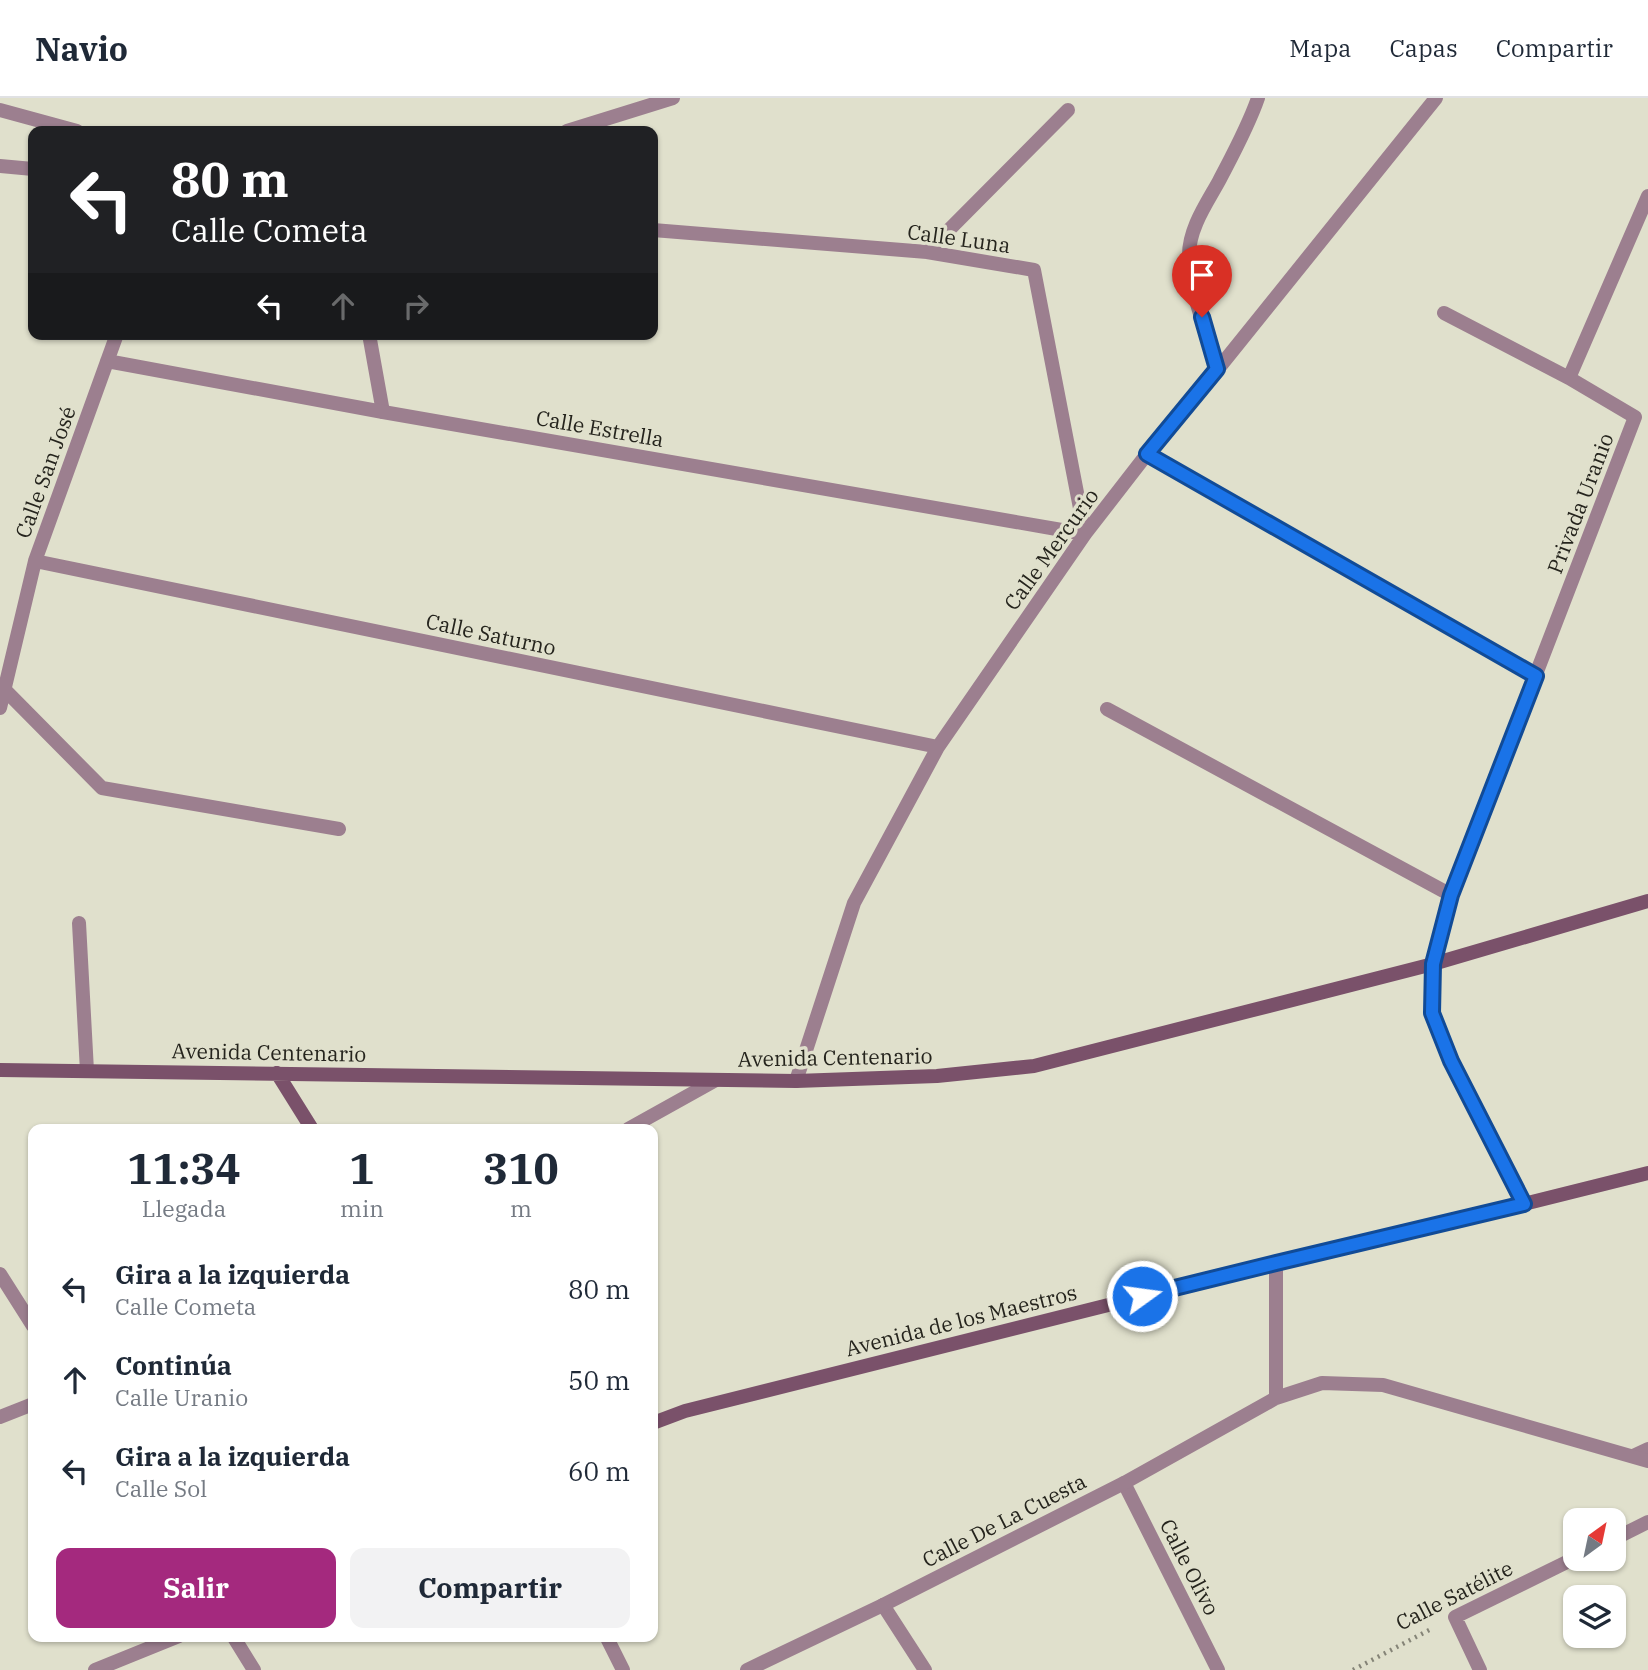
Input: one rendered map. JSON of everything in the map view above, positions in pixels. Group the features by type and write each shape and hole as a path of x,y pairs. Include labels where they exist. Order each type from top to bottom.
{"main road":[{"name":"Avenida Centenario","path":"0,1070 796,1081 937,1076 1034,1066 1433,964 1648,901"},
{"path":"277,1073 309,1124"},
{"name":"Avenida de los Maestros","path":"658,1421 698,1408 1276,1263 1648,1173"}],"street":[{"path":"582,126 673,98"},
{"path":"1217,369 1194,292 1189,268 1189,244 1201,213 1235,151 1258,98"},
{"name":"Calle Mercurio","path":"796,1081 854,903 938,747 1085,534 1436,98"},
{"path":"0,110 59,126"},
{"path":"927,253 1068,110"},
{"path":"0,166 28,169"},
{"path":"1569,378 1648,197"},
{"name":"Calle Luna","path":"658,230 927,253 1034,270 1085,534"},
{"name":"Privada Uranio","path":"1444,313 1569,378 1636,417 1536,676"},
{"name":"Calle San José","path":"0,708 35,561 115,340"},
{"path":"370,340 383,412"},
{"name":"Calle Estrella","path":"107,361 383,412 1085,534"},
{"path":"1147,454 1536,676 1451,895 1433,964 1432,1013 1451,1061 1524,1204"},
{"name":"Calle Saturno","path":"35,561 938,747"},
{"path":"5,690 102,788 339,829"},
{"path":"1107,709 1451,895"},
{"path":"79,923 87,1070"},
{"path":"637,1124 716,1080"},
{"path":"1276,1263 1276,1398"},
{"path":"0,1274 28,1318"},
{"name":"Calle De La Cuesta","path":"747,1670 883,1605 1124,1483 1276,1398 1322,1383 1384,1385 1648,1461"},
{"path":"0,1417 28,1406"},
{"path":"1633,1457 1648,1449"},
{"name":"Calle Olivo","path":"1124,1483 1219,1670"},
{"path":"1626,1533 1648,1522"},
{"name":"Calle Satélite","path":"1455,1617 1563,1564"},
{"path":"883,1605 925,1670"},
{"path":"1455,1617 1480,1670"},
{"path":"94,1670 164,1642"},
{"path":"237,1642 254,1670"},
{"path":"609,1642 622,1670"}],"path":[{"name":"Calle Satélite","path":"1353,1670 1455,1617"}],"route":[{"path":"1142,1296 1524,1204 1451,1061 1432,1013 1433,964 1451,895 1536,676 1147,454 1217,369 1202,317"}]}
